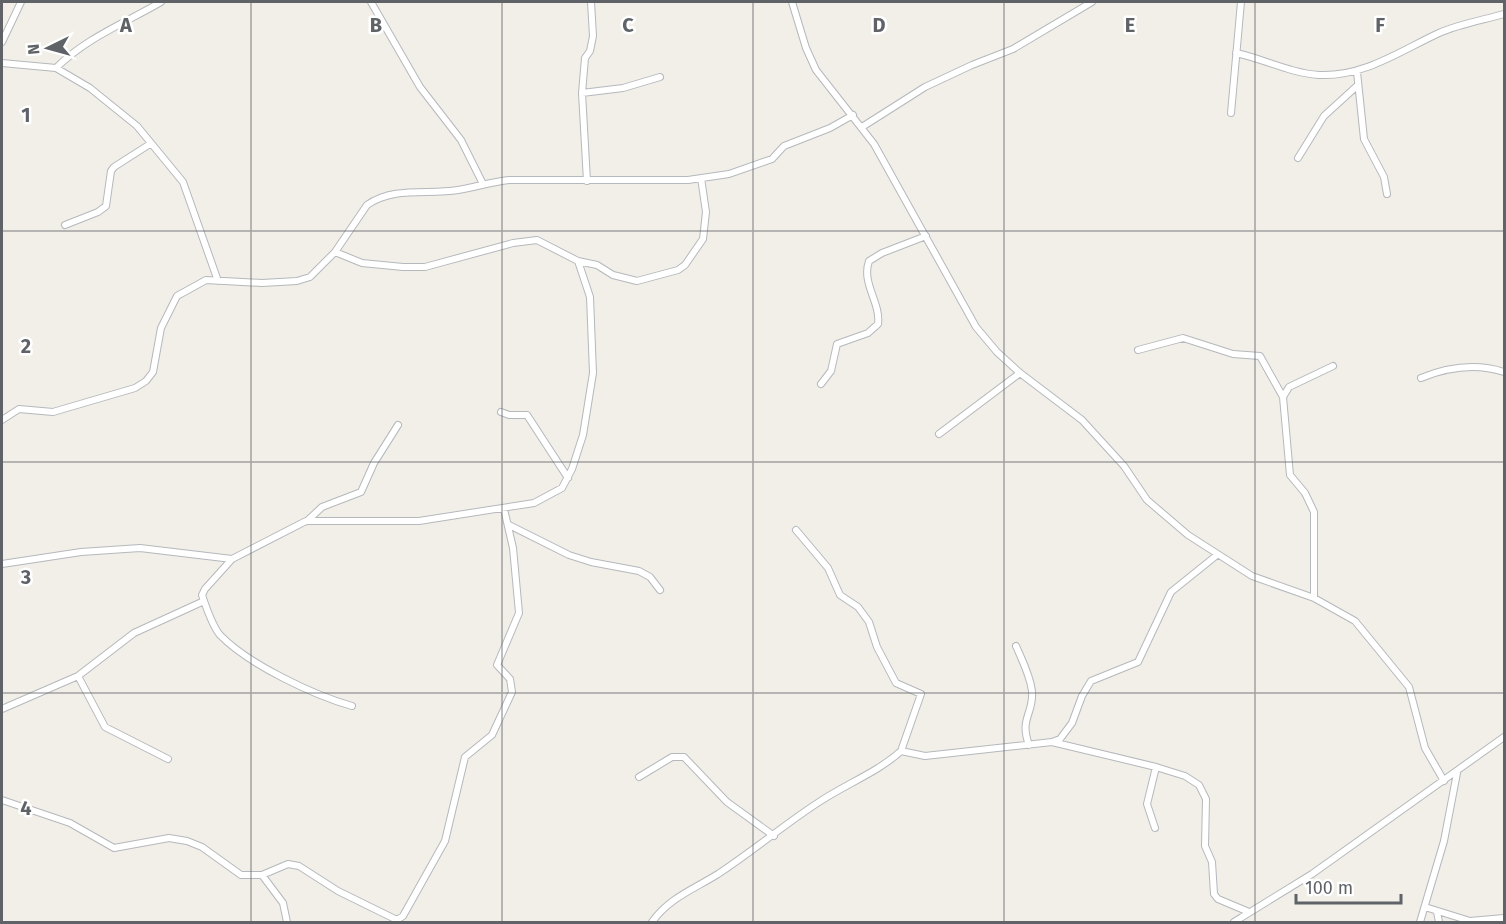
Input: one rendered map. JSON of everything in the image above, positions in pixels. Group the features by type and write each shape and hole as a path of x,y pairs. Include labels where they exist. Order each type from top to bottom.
{"street":[{"path":"2,42 21,2"},
{"path":"56,68 70,54 93,38 161,2"},
{"path":"371,2 420,87 461,140 482,182"},
{"path":"587,181 582,93 585,58 590,51 593,36 591,2"},
{"path":"792,2 806,48 816,70 862,127 976,327 997,352 1020,373 1082,420 1124,466 1147,500 1217,555 1275,586 1314,598 1355,621 1399,672 1414,698 1425,748 1444,782"},
{"path":"862,127 926,87 1013,49 1092,2"},
{"path":"1231,113 1241,2"},
{"path":"1236,53 1259,58 1300,73 1321,75 1357,72 1441,32 1504,14"},
{"path":"2,63 56,68 113,105 137,126 183,182 218,281"},
{"path":"1357,72 1364,139 1384,177 1387,194"},
{"path":"582,93 623,88 660,77"},
{"path":"1298,158 1324,116 1358,85"},
{"path":"2,420 20,409 53,412 125,392 146,381 153,372 161,328 177,296 206,280 297,281 310,277 335,252 367,205 374,200 408,192 458,190 482,182 546,179 587,181 702,178 729,174 772,159 784,146 830,128 853,115"},
{"path":"65,225 98,212 106,206 111,171 114,166 150,144"},
{"path":"335,252 362,263 425,267 513,243 537,240 578,261 597,265 603,271 630,280 678,270 685,265 703,239 706,212 702,178"},
{"path":"821,384 831,370 837,344 868,333 878,324 879,318 868,282 869,261 882,253 926,236"},
{"path":"306,521 419,521 504,508 547,498 562,488 568,478 583,435 593,373 590,297 578,261"},
{"path":"1138,350 1183,338 1233,354 1260,356 1283,397 1290,475 1305,493 1314,512 1314,598"},
{"path":"1283,397 1289,387 1333,366"},
{"path":"1421,378 1453,368 1493,368 1504,372"},
{"path":"939,434 1020,373"},
{"path":"501,412 508,415 527,416 532,419 542,441 568,478"},
{"path":"352,706 321,697 266,667 233,645 219,634 202,595 232,559 306,521 322,507 361,492 374,463 398,424"},
{"path":"2,800 70,823 114,848 169,838 187,841 202,847 241,875 262,875 288,864 299,866 338,891 392,920 402,916 445,841 466,755 492,735 512,692 510,679 497,665 519,613 509,525 504,508"},
{"path":"509,525 569,555 591,562 639,571 650,578 660,590"},
{"path":"652,922 680,895 709,880 774,836 818,802 887,764 901,751 921,694 896,683 877,647 869,622 858,607 840,595 828,568 796,530"},
{"path":"2,564 81,552 140,548 232,559"},
{"path":"901,751 925,756 1029,745 1060,739 1072,723 1082,696 1091,681 1138,662 1171,592 1217,555"},
{"path":"2,709 78,676 134,633 204,601"},
{"path":"1016,646 1032,692 1031,704 1024,725 1029,745"},
{"path":"78,676 105,727 168,759"},
{"path":"1234,922 1298,884 1457,773 1504,736"},
{"path":"1052,742 1156,766 1185,776 1199,785 1205,793 1205,846 1212,862 1214,894 1218,899 1249,912"},
{"path":"639,777 672,757 684,757 727,802 774,836"},
{"path":"1155,828 1147,804 1156,766"},
{"path":"1420,922 1444,841 1457,773"},
{"path":"262,875 283,903 287,922"},
{"path":"1425,907 1470,921 1504,918"},
{"path":"1437,912 1438,922"}]}
